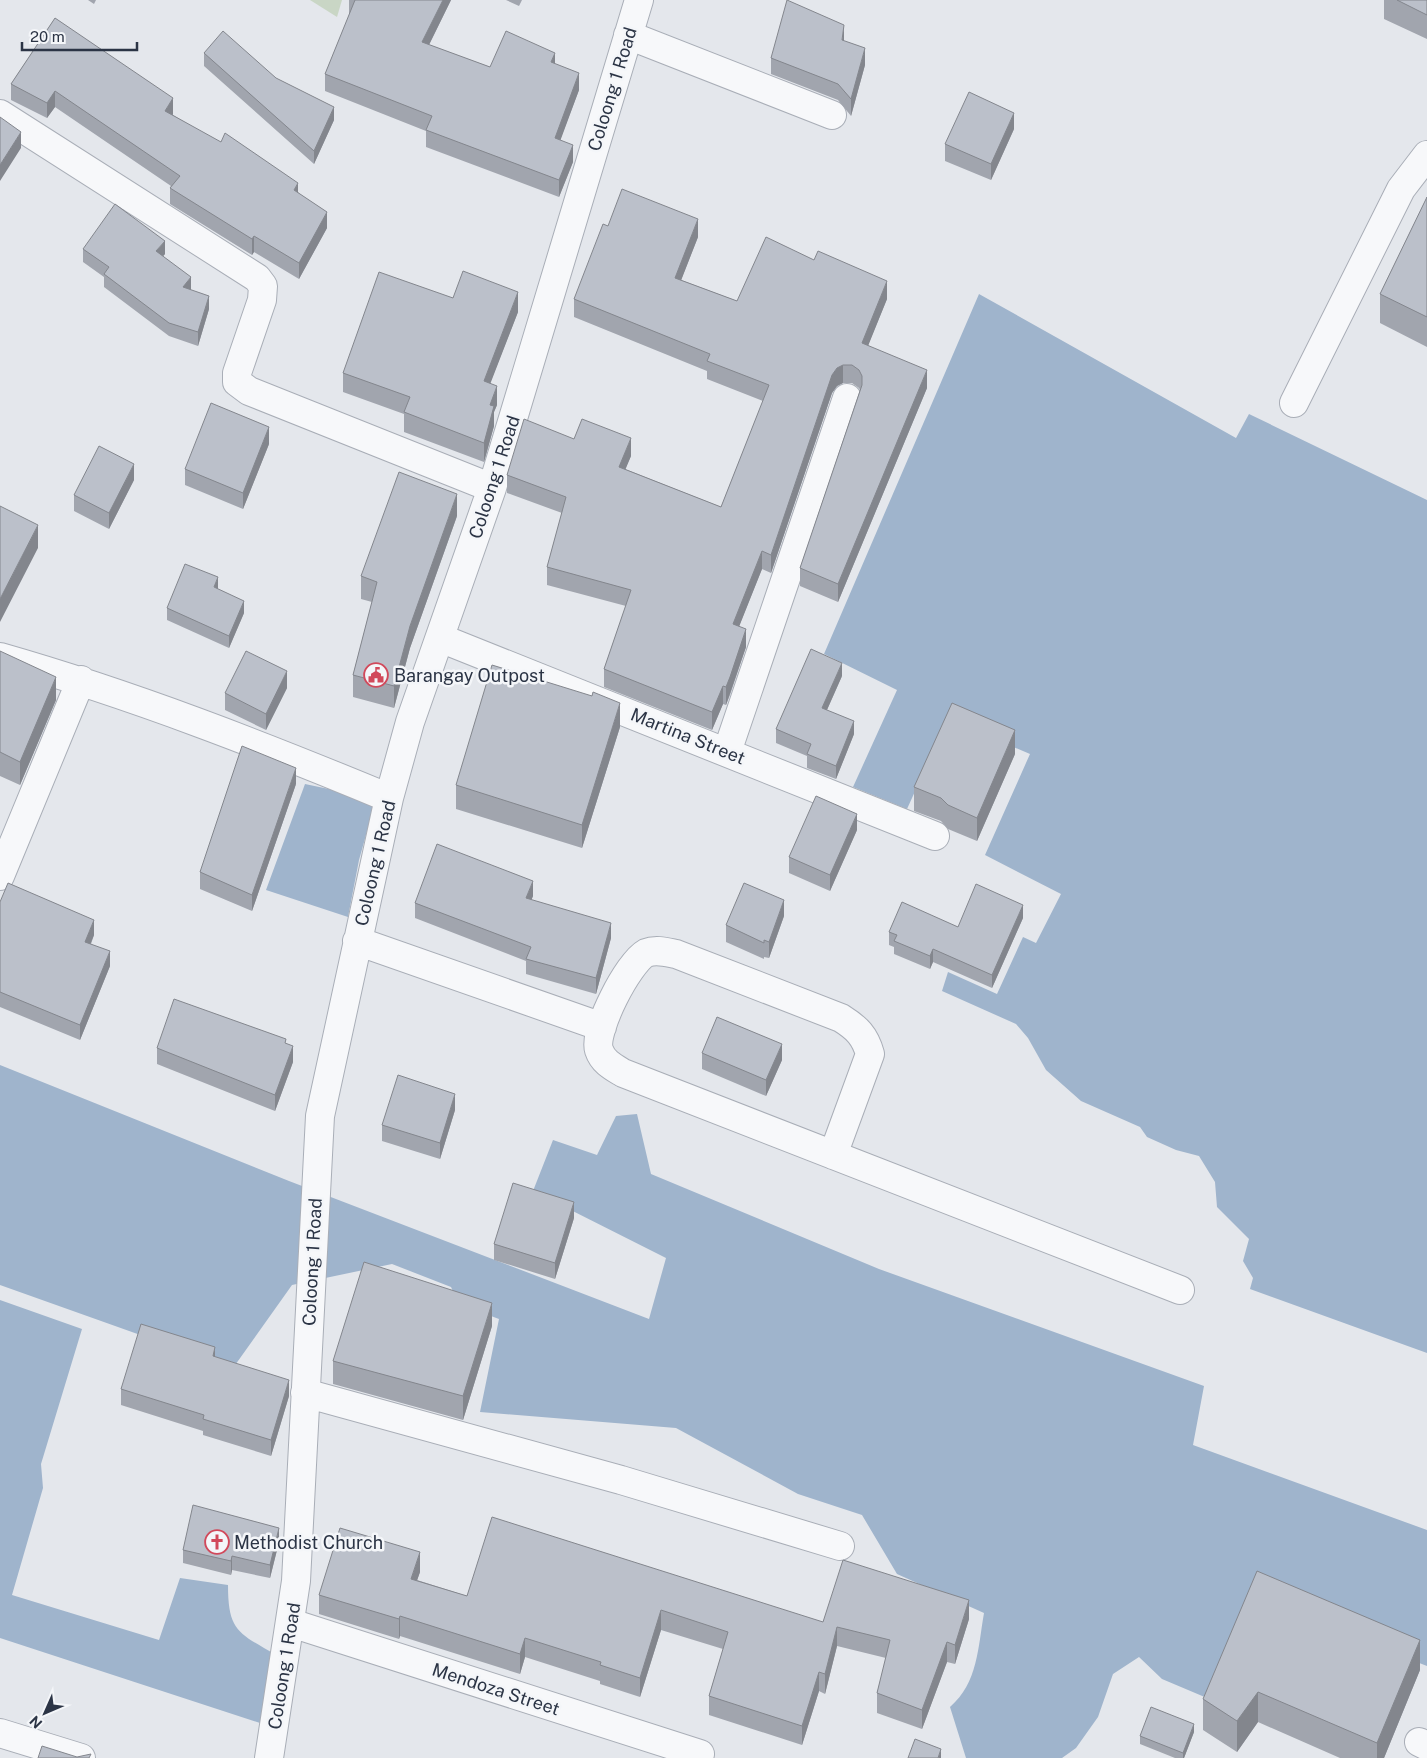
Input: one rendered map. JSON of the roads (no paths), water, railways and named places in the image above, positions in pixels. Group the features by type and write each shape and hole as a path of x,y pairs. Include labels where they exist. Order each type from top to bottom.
{"street":[{"name":"Coloong 1 Road","path":"269,1758 296,1581 320,1116 389,798 410,722 492,488 639,0"},
{"path":"628,35 832,114"},
{"path":"0,114 257,278 263,286 262,300 237,373 237,382 249,391 492,488"},
{"path":"1294,403 1402,189 1427,155"},
{"path":"727,752 847,398"},
{"name":"Martina Street","path":"440,638 935,836"},
{"path":"0,657 81,680 276,751 389,798"},
{"path":"0,876 81,680"},
{"path":"357,941 602,1027"},
{"path":"833,1155 870,1054 866,1040 855,1027 841,1018 662,950 648,952 628,969 602,1027 598,1048 603,1058 611,1067 833,1155 1180,1290"},
{"path":"305,1393 621,1480 840,1546"},
{"name":"Mendoza Street","path":"291,1623 700,1754"},
{"path":"0,1733 81,1758"}],"water":[{"path":"979,294 1236,438 1249,414 1427,500 1427,1353 1250,1289 1253,1278 1243,1261 1249,1239 1217,1207 1215,1182 1199,1156 1176,1150 1147,1137 1140,1127 1081,1101 1046,1070 1028,1038 1016,1024 942,991 948,972 997,994 1023,937 1036,943 1061,894 985,855 1030,754 948,719 907,809 853,787 897,690 824,654"},
{"path":"305,784 376,799 359,860 348,917 266,890"},
{"path":"0,1065 289,1181 649,1319 666,1258 533,1191 553,1140 597,1155 616,1116 637,1114 651,1174 879,1269 1204,1386 1193,1445 1427,1530 1427,1666 1252,1598 1207,1698 1162,1679 1139,1657 1113,1674 1098,1717 1076,1748 1062,1758 966,1758 950,1707 966,1687 971,1676 978,1651 984,1613 897,1574 862,1515 798,1494 676,1428 480,1412 499,1319 459,1304 451,1287 392,1264 292,1285 233,1368 0,1285"},
{"path":"0,1300 82,1329 41,1464 43,1488 12,1595 159,1640 180,1578 228,1585 230,1613 233,1622 245,1636 276,1655 263,1724 0,1638"}],"place":[{"name":"Barangay Outpost","path":"376,675"},
{"name":"Methodist Church","path":"217,1542"}]}
